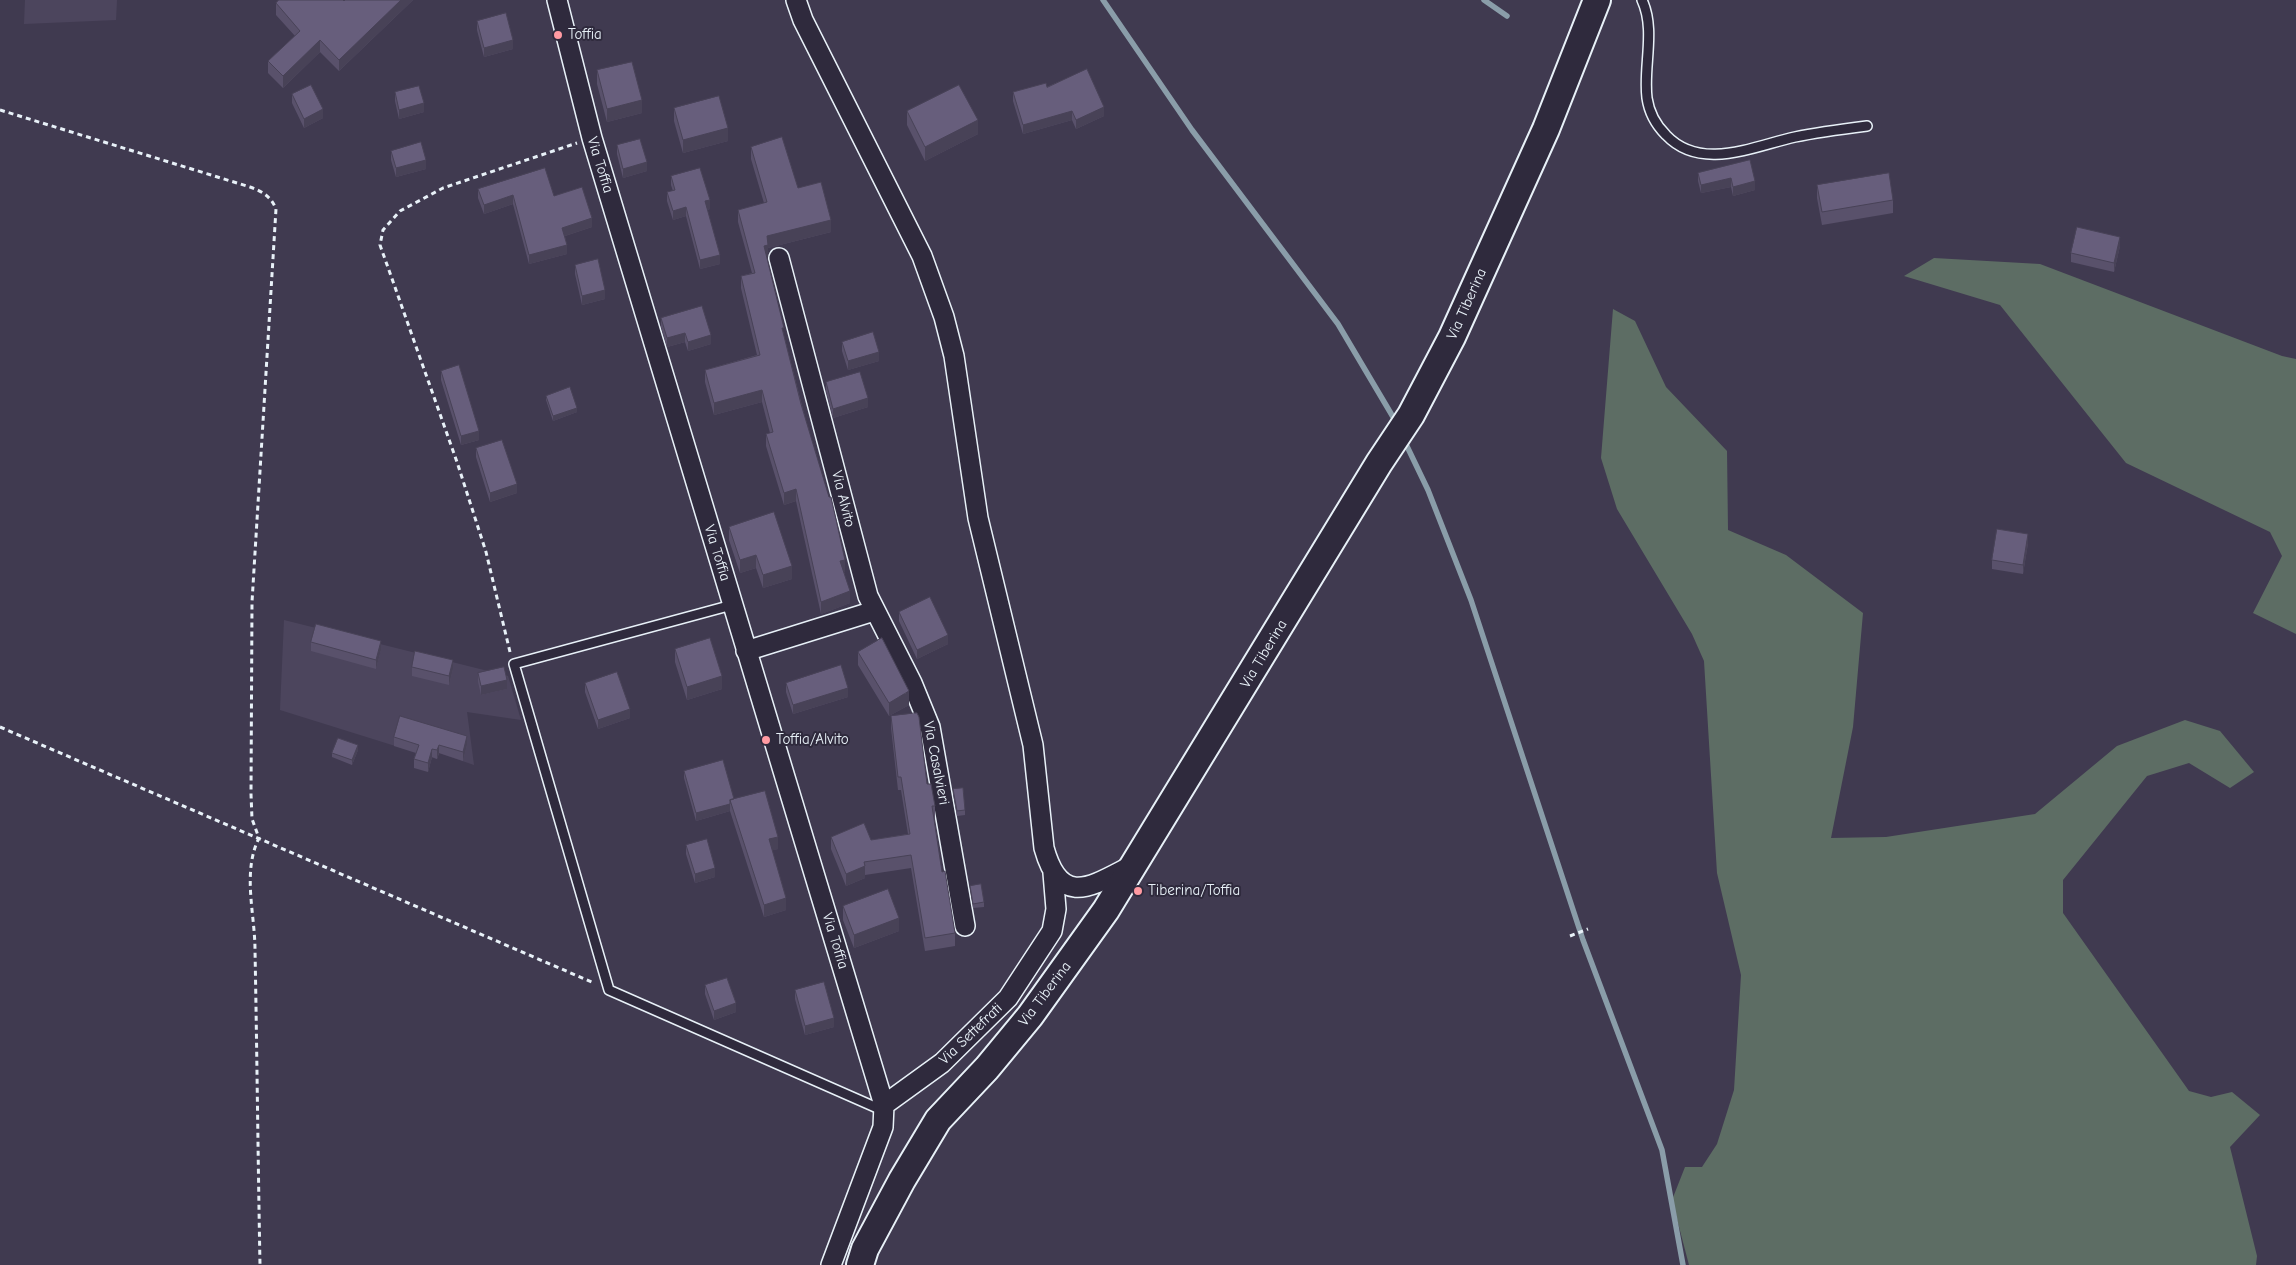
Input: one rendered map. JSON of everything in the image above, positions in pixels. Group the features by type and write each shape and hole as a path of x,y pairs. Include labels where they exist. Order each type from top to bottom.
{"main road":[{"name":"Via Tiberina","path":"860,1265 865,1249 902,1180 938,1120 987,1068 1030,1016 1106,910 1379,463 1411,415 1452,337 1546,128 1597,0"}],"street":[{"name":"Via Toffia","path":"557,0 592,138 884,1108"},
{"path":"796,0 803,20 922,256 944,318 954,356 978,518 1033,745 1044,848 1053,873 1070,886 1082,888 1099,882 1135,864"},
{"name":"Via Alvito","path":"779,258 863,580 874,611"},
{"path":"746,651 874,611"},
{"name":"Via Casalvieri","path":"874,611 912,683 930,726 965,926"},
{"name":"Via Settefrati","path":"884,1108 942,1063 1008,998 1052,931 1056,909 1053,873"},
{"path":"1082,888 1106,910"},
{"path":"831,1265 883,1127 884,1108"}],"lane":[{"path":"1642,0 1648,23 1646,90 1648,103 1657,124 1679,147 1698,154 1718,155 1796,136 1867,126"},
{"path":"732,605 514,664 609,990 884,1108"}],"path":[{"path":"0,110 250,187 264,194 271,200 276,209 252,602 251,794 252,819 259,838 254,848 250,866 255,933 260,1265"},
{"path":"514,664 486,552 457,462 380,245 383,230 400,211 443,188 592,138"},
{"path":"0,727 609,990"},
{"path":"1570,936 1588,930"}],"shaded area":[{"path":"25,0 117,0 116,20 24,24"},
{"path":"284,620 508,676 521,720 467,712 474,765 439,753 437,759 280,710"}],"green space":[{"path":"1934,258 2040,264 2282,356 2296,359 2296,634 2253,613 2282,556 2270,532 2126,463 2000,305 1904,276"},
{"path":"1613,309 1635,321 1666,387 1727,451 1728,530 1786,555 1863,613 1853,727 1831,838 1886,837 2035,814 2117,746 2185,720 2220,731 2254,772 2230,788 2189,763 2147,776 2063,880 2063,913 2189,1091 2211,1097 2232,1092 2260,1115 2230,1147 2257,1256 2256,1265 1689,1265 1672,1200 1685,1167 1702,1167 1717,1144 1734,1090 1741,975 1717,873 1704,661 1692,634 1617,509 1601,458"}],"building":[{"path":"279,0 401,0 339,60 320,40 283,76 268,61 300,31 276,3"},
{"path":"506,13 513,40 484,48 477,21"},
{"path":"632,62 642,100 607,109 597,70"},
{"path":"1087,69 1104,107 1076,120 1072,111 1023,125 1013,92 1046,83 1047,87"},
{"path":"311,85 323,109 304,119 292,94"},
{"path":"959,85 978,120 925,147 907,111"},
{"path":"419,86 424,103 399,110 395,92"},
{"path":"719,96 728,128 683,140 674,108"},
{"path":"782,137 798,188 821,182 831,220 767,236 768,245 764,246 801,404 829,497 831,497 845,560 840,561 850,591 821,602 796,489 784,493 766,434 773,432 762,390 714,403 705,370 760,355 741,276 755,273 738,210 767,202 751,147"},
{"path":"640,139 647,162 623,169 617,145"},
{"path":"421,142 426,160 396,168 391,151"},
{"path":"1750,160 1755,181 1733,187 1731,178 1701,185 1698,173"},
{"path":"545,168 554,196 582,187 592,218 562,228 567,245 529,255 513,195 484,205 478,189"},
{"path":"700,168 710,200 705,201 720,255 700,260 686,207 673,211 667,192 675,190 671,176"},
{"path":"1889,173 1893,200 1822,212 1817,185"},
{"path":"2077,227 2120,237 2114,263 2071,253"},
{"path":"598,259 605,290 582,296 575,265"},
{"path":"702,306 711,335 688,342 685,333 667,338 661,318"},
{"path":"873,332 879,352 848,361 842,342"},
{"path":"459,365 479,431 461,436 441,371"},
{"path":"860,372 868,398 833,409 826,382"},
{"path":"570,387 577,408 553,416 546,396"},
{"path":"502,440 517,484 490,493 476,448"},
{"path":"774,512 792,566 763,575 756,555 740,560 729,527"},
{"path":"1997,529 2028,534 2023,565 1992,560"},
{"path":"930,597 948,635 917,650 899,612"},
{"path":"316,624 381,641 376,660 311,642"},
{"path":"710,638 722,676 687,687 675,649"},
{"path":"882,638 909,691 889,703 858,652"},
{"path":"415,651 453,660 449,676 412,667"},
{"path":"841,665 848,688 793,705 786,683"},
{"path":"504,667 507,680 481,686 478,673"},
{"path":"617,672 630,709 598,720 585,683"},
{"path":"917,713 927,784 931,784 935,806 932,806 942,872 945,871 955,933 925,938 911,855 864,862 865,866 846,874 831,837 864,823 871,840 910,834 901,777 898,777 891,716"},
{"path":"400,716 467,736 463,752 439,745 437,750 432,749 428,763 414,759 419,745 394,737"},
{"path":"338,738 358,745 352,760 332,753"},
{"path":"723,760 734,799 730,800 730,804 696,813 684,771"},
{"path":"963,788 965,810 957,811 953,789"},
{"path":"765,791 778,837 769,839 786,898 764,905 730,800"},
{"path":"707,839 715,868 695,874 686,845"},
{"path":"981,884 984,902 973,904 970,886"},
{"path":"888,889 899,918 854,935 843,906"},
{"path":"727,978 736,1003 714,1011 705,985"},
{"path":"824,982 834,1018 805,1026 795,990"}],"waterway":[{"path":"1103,0 1192,130 1338,324 1396,422"},
{"path":"1484,0 1507,16"},
{"path":"1404,440 1428,490 1471,600 1583,940 1662,1150 1683,1265"}],"place":[{"name":"Toffia","path":"558,35"},
{"name":"Toffia/Alvito","path":"766,740"},
{"name":"Tiberina/Toffia","path":"1138,891"}]}
